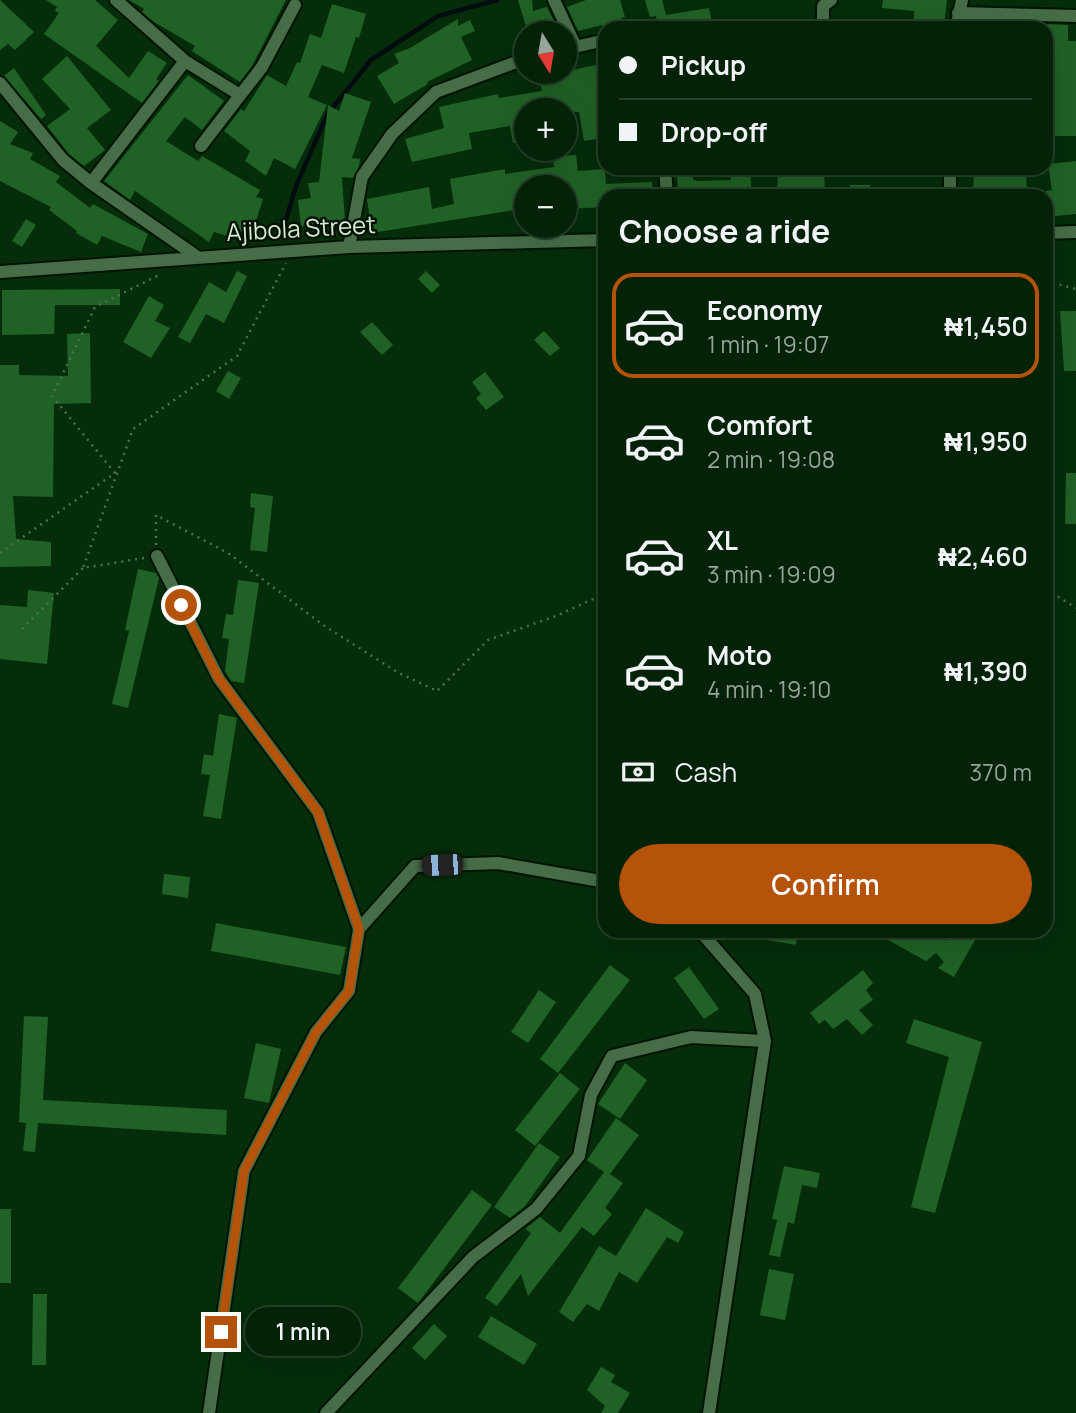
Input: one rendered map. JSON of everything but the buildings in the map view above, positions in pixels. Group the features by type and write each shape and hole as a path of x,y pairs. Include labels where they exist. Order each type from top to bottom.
{"street":[{"path":"116,0 185,61 240,95"},
{"path":"554,0 561,21"},
{"path":"823,21 823,6 831,0"},
{"path":"201,146 262,67 295,5"},
{"path":"960,7 1076,16"},
{"path":"578,46 598,42"},
{"path":"91,183 185,61"},
{"path":"349,247 362,177 392,134 436,92 514,63"},
{"path":"0,83 48,143 91,183 196,256"},
{"path":"1053,233 1076,232"},
{"name":"Ajibola Street","path":"0,272 290,250 598,240"},
{"path":"156,556 219,679 318,812 359,929 349,991 316,1032 244,1171 209,1413"},
{"path":"359,929 415,866 498,863 598,881"},
{"path":"706,938 755,994 765,1041 709,1413"},
{"path":"326,1413 472,1257 536,1209 579,1156 591,1095 612,1056 691,1037 765,1041"}],"path":[{"path":"22,629 83,568 115,473 134,429 237,356 282,271 290,250"},
{"path":"115,473 52,396 94,307 162,273"},
{"path":"1053,283 1076,289"},
{"path":"0,553 115,473"},
{"path":"83,568 156,556 156,515 228,553 323,625 397,672 437,691 488,640 556,616 598,597"},
{"path":"1053,593 1076,608"}],"waterway":[{"path":"282,233 296,186 327,115 371,60 438,16 497,0"}],"route":[{"path":"181,605 219,679 318,812 359,929 349,991 316,1032 244,1171 221,1332"}]}
